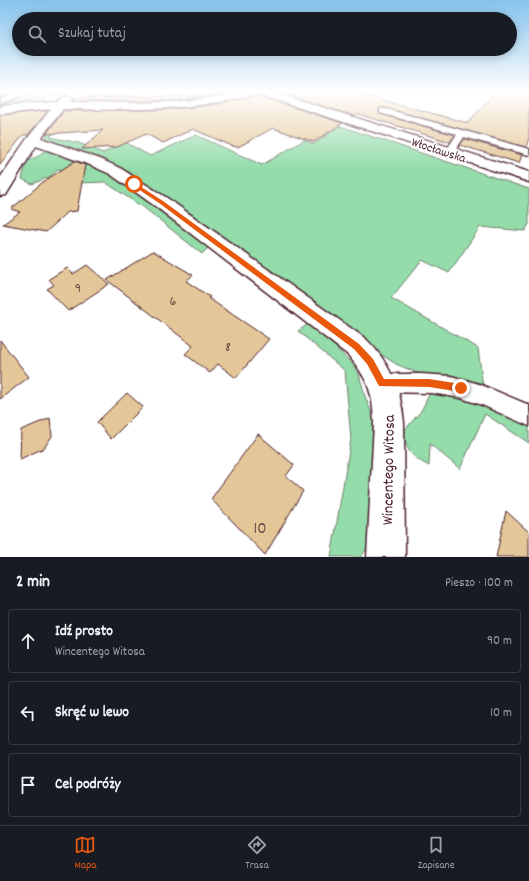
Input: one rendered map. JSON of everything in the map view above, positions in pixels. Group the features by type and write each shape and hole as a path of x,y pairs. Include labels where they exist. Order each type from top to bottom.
{"street":[{"path":"0,191 33,140 51,117"},
{"name":"Włocławska","path":"340,117 529,177"},
{"name":"Wincentego Witosa","path":"33,140 115,171 161,202 357,347 370,361 382,383 388,407 389,423 386,557"}],"lane":[{"path":"405,117 529,152"},
{"path":"450,152 462,133"},
{"path":"382,383 429,383 461,388 495,400 529,416"}],"green space":[{"path":"334,124 529,189 529,224 525,231 480,227 449,273 422,260 391,298 478,348 483,388 446,375 422,375 396,364 365,344 199,220 120,169 48,140 46,136 49,132 54,133 50,137 79,143 103,153 125,142 150,156 196,135 262,165 304,140 314,144 330,133 323,131"},
{"path":"47,149 95,166 122,181 209,247 202,254 142,206 105,182 52,184 66,170 58,169 49,177 32,184 22,179 26,163"},
{"path":"311,322 354,366 359,374 365,396 374,419 371,542 361,557 331,557 351,439 345,371 298,331"},
{"path":"448,392 516,419 529,426 529,443 485,414 460,469 430,444 429,466 423,463 410,453 406,444 404,431 421,411 430,393"}],"building":[{"path":"0,117 43,117 28,135 23,135 0,165"},
{"path":"59,117 324,117 343,123 314,142 273,128 238,147 232,146 193,129 163,143 146,134 117,147 82,149 103,130 46,134"},
{"path":"368,117 391,117 455,135 450,142"},
{"path":"418,117 446,117 468,123 473,117 529,117 529,138 526,147"},
{"path":"465,139 522,155 519,163 460,145"},
{"path":"75,161 85,165 77,211 68,212 46,232 3,224 20,212 11,209 43,182"},
{"path":"153,251 193,275 186,281 210,297 208,298 269,339 236,378 218,364 210,373 185,354 193,346 107,280"},
{"path":"87,265 109,284 68,311 47,289 54,285 49,279 67,268 73,274"},
{"path":"0,340 29,377 0,399"},
{"path":"127,393 143,407 111,439 97,422"},
{"path":"50,418 52,436 44,448 20,459 21,430"},
{"path":"258,434 294,465 286,476 303,491 265,555 211,499"},
{"path":"506,511 529,532 529,557 496,557"}],"route":[{"path":"134,184 161,202 357,347 370,361 382,383 429,383 461,388"}]}
